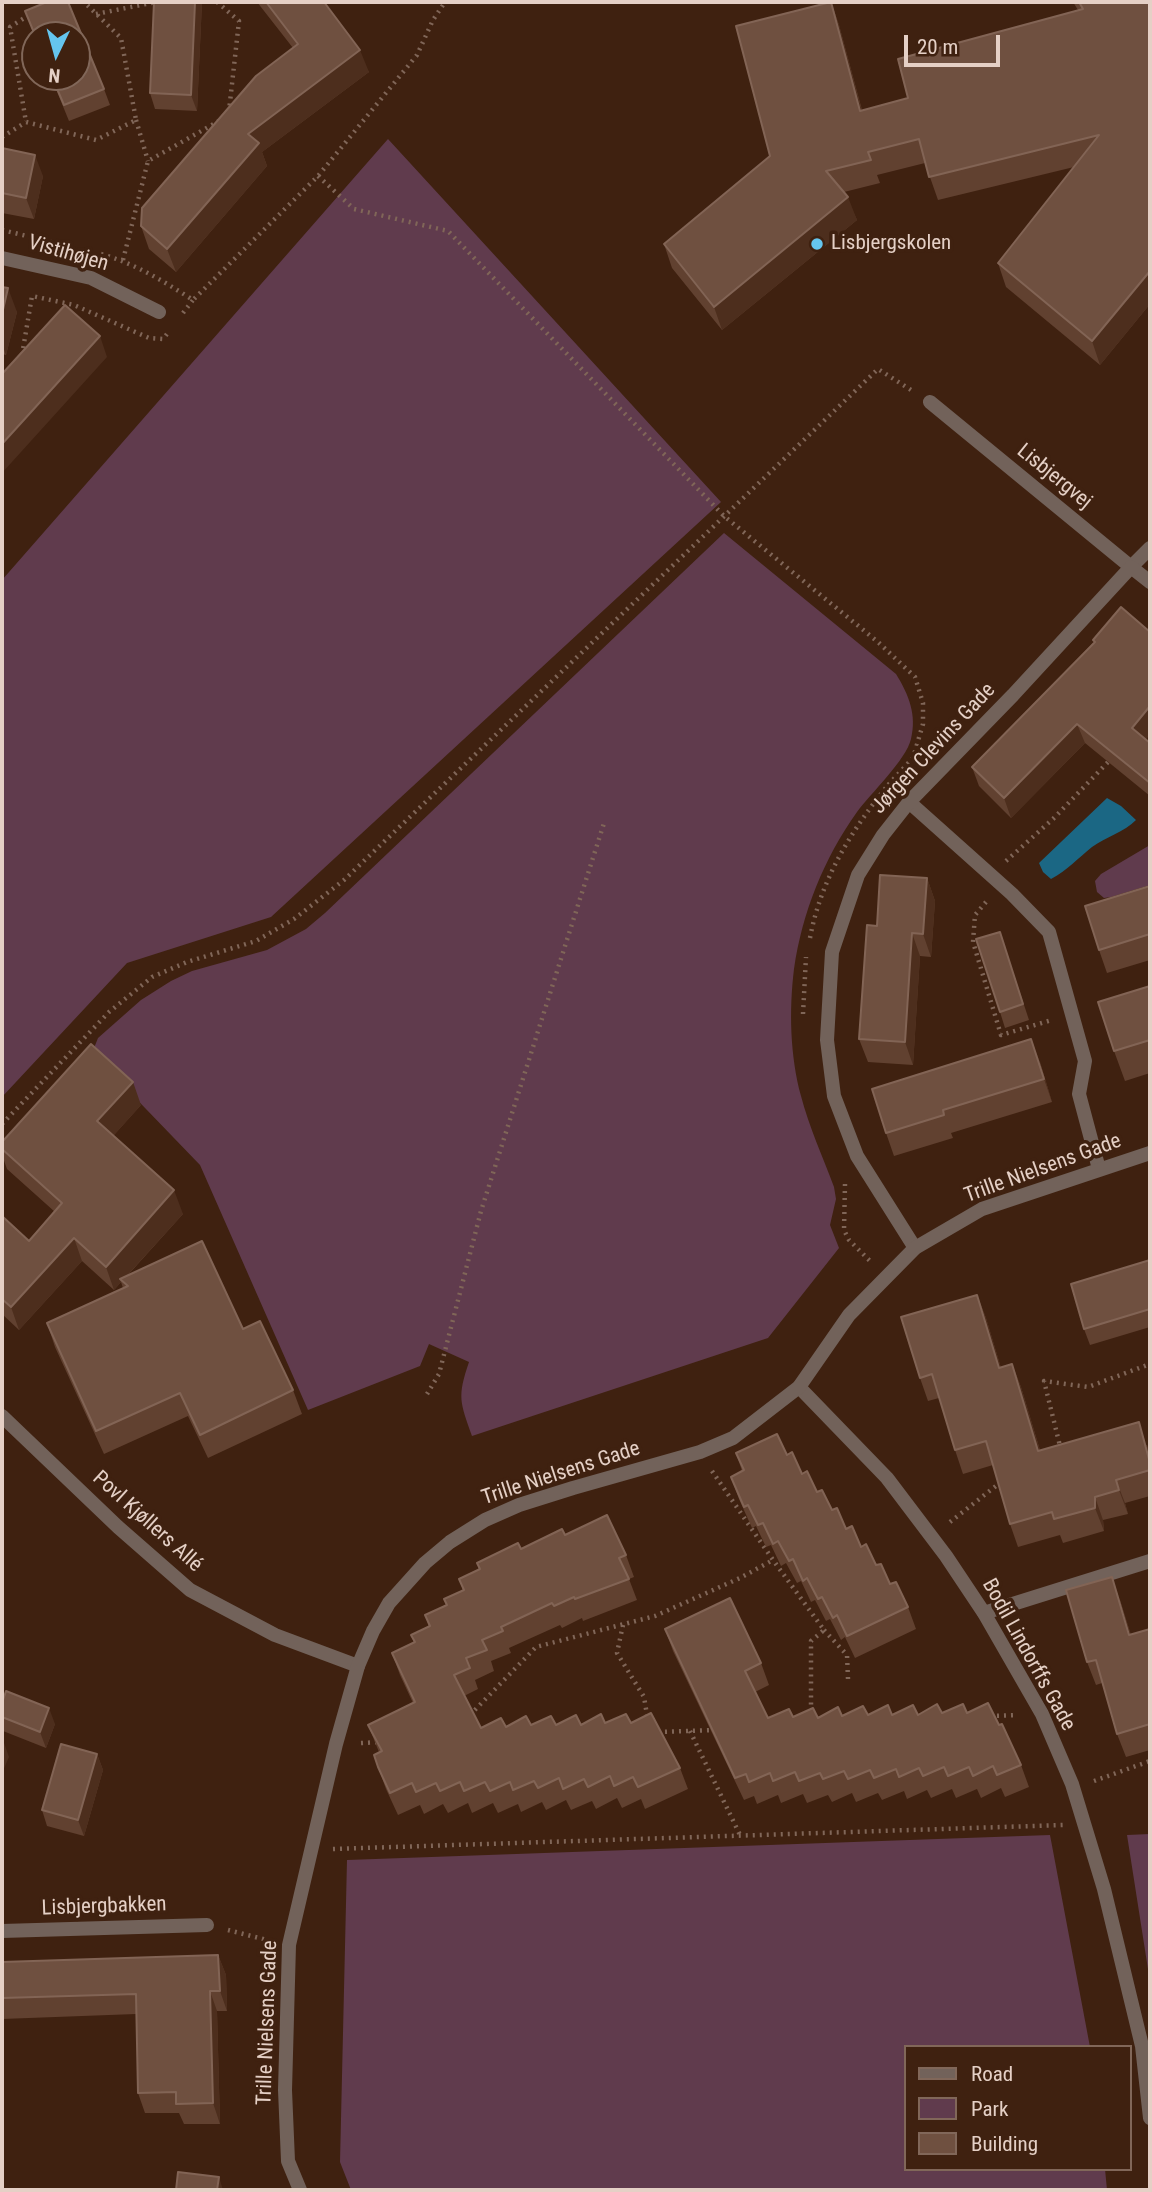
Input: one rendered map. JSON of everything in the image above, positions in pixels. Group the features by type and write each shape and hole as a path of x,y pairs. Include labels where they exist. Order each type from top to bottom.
{"street":[{"name":"Vistihøjen","path":"2,258 91,278 159,312"},
{"name":"Lisbjergvej","path":"930,402 1131,567"},
{"path":"1150,548 1131,567 1150,582"},
{"name":"Jørgen Clevins Gade","path":"915,1248 858,1156 834,1096 827,1040 832,952 858,875 883,835 909,802 1013,695 1131,567"},
{"path":"909,802 994,878 1049,932 1085,1061 1079,1094 1099,1169"},
{"name":"Trille Nielsens Gade","path":"300,2190 288,2161 285,2090 289,1945 336,1744 358,1666 373,1631 398,1593 425,1563 450,1542 485,1520 546,1497 700,1452 733,1438 799,1387 849,1315 915,1248 982,1209 1150,1153"},
{"name":"Bodil Lindorffs Gade","path":"799,1387 887,1478 932,1537 984,1613 1042,1714 1073,1788 1104,1889 1142,2046 1150,2118"},
{"name":"Povl Kjøllers Allé","path":"2,1416 118,1527 190,1590 275,1635 358,1666"},
{"path":"984,1613 1150,1561"},
{"name":"Lisbjergbakken","path":"2,1931 207,1925"}],"path":[{"path":"84,2 121,38 136,120 148,160 123,260"},
{"path":"96,14 156,2"},
{"path":"148,160 229,116 239,20 217,2"},
{"path":"178,320 193,300 318,176 416,55 445,2"},
{"path":"26,122 10,27 31,14"},
{"path":"2,137 26,122 96,140 136,120"},
{"path":"96,140 96,149"},
{"path":"318,176 354,209 448,231 723,516 878,642 915,677 923,703 923,724 913,758 888,785 909,802"},
{"path":"2,230 84,250"},
{"path":"97,253 123,260 152,274 193,300"},
{"path":"21,362 32,296 74,305 149,338 163,339 170,329"},
{"path":"2,1124 109,1012 152,977 187,962 256,941 295,919 344,880 878,369 930,402"},
{"path":"1072,1014 1001,1035 973,942 975,915 994,891 994,878 1003,864 1054,818 1115,756"},
{"path":"428,1394 439,1374 481,1212 605,820"},
{"path":"1059,1459 1061,1452 1044,1381 1088,1387 1150,1364"},
{"path":"700,1452 773,1560 824,1630 847,1656 848,1679"},
{"path":"932,1537 998,1483 1010,1480"},
{"path":"465,1720 536,1647 655,1616 740,1578 773,1560"},
{"path":"623,1625 617,1653 644,1697 649,1732 717,1730"},
{"path":"811,1726 811,1642 824,1630"},
{"path":"988,1716 1042,1714"},
{"path":"690,1731 740,1835"},
{"path":"336,1744 392,1741"},
{"path":"1073,1788 1150,1761"},
{"path":"311,1849 1084,1825"},
{"path":"207,1925 289,1945"}],"green space":[{"path":"388,139 721,502 271,917 127,963 2,1097 2,580"},
{"path":"724,533 896,674 908,697 912,713 913,730 908,747 857,812 825,867 809,907 794,969 791,1017 797,1081 812,1131 834,1187 836,1199 830,1225 839,1248 768,1338 472,1436 462,1399 469,1362 429,1344 420,1366 308,1410 200,1165 92,1053 98,1038 141,1000 171,981 192,971 267,950 306,929"},
{"path":"1150,845 1150,885 1104,898 1097,892 1095,881 1101,874"},
{"path":"1150,1834 1150,1982 1127,1835"},
{"path":"1050,1835 1090,2045 904,2045 904,2171 1105,2171 1107,2190 351,2190 340,2162 347,1860"}],"water":[{"path":"1107,798 1136,820 1092,847 1051,879 1043,872 1039,863"}],"building":[{"path":"47,2 68,2 76,21 29,21 25,11"},
{"path":"154,2 195,2 191,95 150,93"},
{"path":"266,2 324,2 360,50 248,134 259,143 167,249 141,226 142,208 256,76 298,44"},
{"path":"831,2 860,111 908,98 898,59 1083,9 1079,2 1150,2 1150,271 1092,341 998,263 1099,135 929,177 919,139 868,152 871,160 826,171 848,197 714,307 664,244 770,156 736,26"},
{"path":"91,58 104,89 64,105 58,91 91,91"},
{"path":"2,148 35,155 26,198 2,193"},
{"path":"2,287 8,288 2,314"},
{"path":"65,305 100,336 2,444 2,374"},
{"path":"1121,607 1150,632 1150,706 1132,728 1150,743 1150,783 1077,724 1004,798 972,767 1095,642 1093,640"},
{"path":"880,875 927,878 923,934 912,933 905,1042 859,1039 867,925 877,926"},
{"path":"1150,886 1150,934 1099,950 1085,906"},
{"path":"1000,932 1023,1004 1000,1012 976,939"},
{"path":"1150,986 1150,1040 1114,1051 1098,1002"},
{"path":"1031,1039 1044,1079 943,1110 944,1115 886,1133 872,1089"},
{"path":"91,1044 133,1082 97,1121 174,1190 106,1267 74,1238 11,1307 2,1299 2,1216 29,1241 62,1203 2,1149 2,1142"},
{"path":"202,1241 243,1329 260,1321 293,1390 200,1435 180,1393 96,1431 47,1323 128,1286 120,1279"},
{"path":"1150,1260 1150,1309 1084,1329 1071,1284"},
{"path":"977,1295 999,1368 1012,1364 1038,1451 1139,1422 1150,1470 1116,1480 1119,1490 1095,1497 1095,1508 1054,1519 1052,1512 1010,1524 986,1441 955,1450 932,1374 920,1378 901,1317"},
{"path":"777,1434 787,1455 792,1452 802,1474 807,1471 817,1492 822,1490 832,1510 837,1508 846,1529 852,1526 861,1547 866,1544 876,1565 881,1564 890,1584 896,1582 908,1607 847,1636 837,1615 833,1618 822,1597 818,1599 807,1578 803,1581 793,1559 789,1561 778,1541 773,1544 763,1523 758,1525 748,1505 744,1507 731,1477 744,1470 736,1453"},
{"path":"607,1515 626,1555 619,1558 629,1579 554,1606 552,1603 501,1627 503,1631 482,1640 487,1650 466,1658 470,1668 454,1675 481,1728 501,1718 506,1727 526,1716 531,1725 551,1716 556,1725 576,1715 581,1725 601,1714 605,1723 626,1714 631,1723 651,1713 680,1768 638,1787 633,1777 614,1786 610,1776 588,1787 584,1779 563,1789 559,1778 538,1788 534,1781 513,1790 510,1782 490,1791 485,1782 464,1791 460,1782 440,1791 436,1783 416,1792 412,1783 390,1793 374,1755 382,1751 368,1725 415,1702 392,1653 415,1642 411,1635 430,1626 425,1615 447,1605 444,1599 464,1590 459,1579 480,1569 477,1563 518,1543 521,1549 562,1529 565,1535"},
{"path":"1112,1577 1129,1635 1150,1629 1150,1724 1117,1734 1096,1660 1087,1662 1066,1590"},
{"path":"730,1598 761,1663 745,1671 768,1718 789,1709 793,1717 813,1708 818,1718 838,1707 842,1716 863,1706 868,1715 888,1705 892,1715 913,1705 918,1715 937,1704 942,1713 963,1704 967,1713 988,1703 999,1725 1002,1724 1021,1765 997,1775 993,1766 973,1776 969,1767 948,1776 944,1767 923,1776 919,1768 899,1777 896,1769 874,1778 870,1770 848,1779 844,1771 823,1779 820,1773 799,1781 795,1772 773,1781 770,1773 749,1782 746,1774 735,1778 665,1629"},
{"path":"6,1691 49,1708 40,1732 2,1717 2,1703"},
{"path":"61,1744 97,1754 78,1820 42,1810"},
{"path":"218,1955 220,1991 210,1991 213,2103 176,2104 176,2092 138,2093 136,1994 2,1998 2,1962"},
{"path":"178,2172 219,2177 217,2190 176,2190"}],"place":[{"name":"Lisbjergskolen","path":"817,244"}]}
